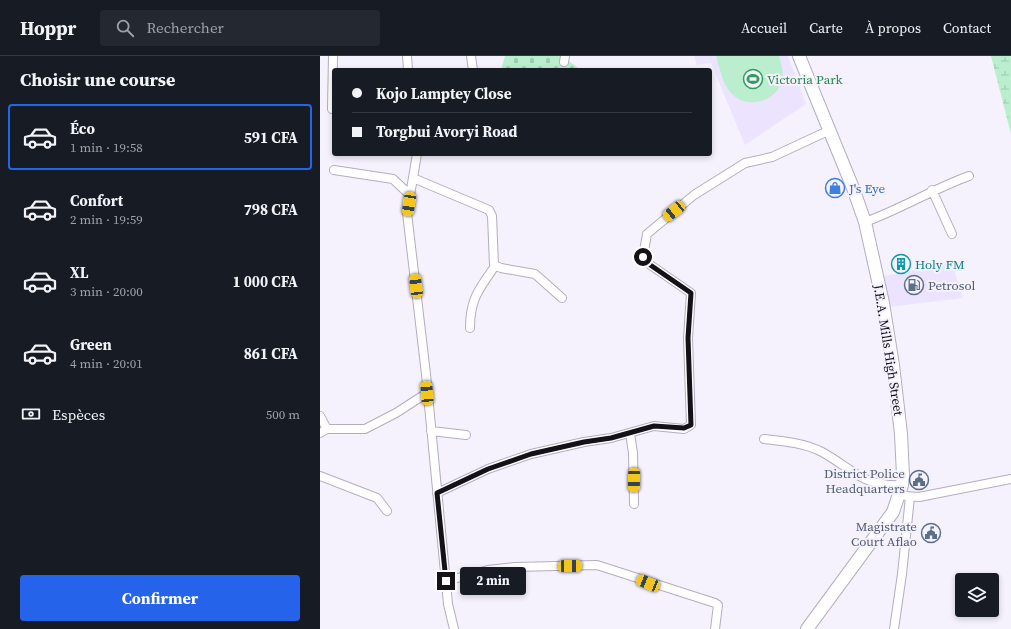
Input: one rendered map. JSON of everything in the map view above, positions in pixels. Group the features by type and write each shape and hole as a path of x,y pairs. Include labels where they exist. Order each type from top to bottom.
{"highway":[{"name":"J.E.A. Mills High Street","path":"799,56 830,130 865,222 883,303 893,365 901,434 904,492 893,512 807,629"}],"street":[{"path":"333,56 333,68"},
{"path":"406,56 408,68"},
{"path":"471,56 473,68"},
{"path":"437,493 488,469 531,454 630,433 654,426 684,428 691,425 688,338 691,293 646,262 643,257 647,234 694,195 745,163 772,157 830,130"},
{"path":"417,156 407,212 448,604 454,629"},
{"path":"334,170 393,179 410,195"},
{"path":"865,222 899,208 932,190 968,176"},
{"path":"413,178 489,210 492,216 492,261 495,266 535,274 562,298"},
{"path":"932,190 952,234"},
{"path":"470,328 472,303 495,266"},
{"path":"320,416 324,431 365,429 396,413 427,393"},
{"path":"431,431 466,435"},
{"path":"630,433 633,453 634,504"},
{"path":"764,439 787,442 821,452 851,472 872,483 919,497 1011,479"},
{"path":"320,476 377,498 387,511"},
{"path":"894,629 902,574 904,492"},
{"path":"446,581 488,570 515,567 597,565 715,603 718,605 715,629"}],"shaded area":[{"path":"694,56 788,56 806,104 745,145 711,63 697,65"},
{"path":"952,263 963,298 889,307 884,276"}],"green space":[{"path":"505,56 562,56 578,68 502,68"},
{"name":"Victoria Park","path":"716,56 779,56 783,75 782,82 776,92 764,100 757,102 743,101 736,98 731,93 723,81"},
{"path":"991,56 1011,56 1011,134"}],"place":[{"name":"Victoria Park","path":"753,79"},
{"name":"J's Eye","path":"835,188"},
{"name":"Holy FM","path":"901,264"},
{"name":"Petrosol","path":"914,285"},
{"name":"District Police Headquarters","path":"919,480"},
{"name":"Magistrate Court Aflao","path":"931,533"}],"route":[{"path":"446,581 437,493 488,469 531,454 584,442 611,438 654,426 684,428 691,425 688,338 691,293 646,262 643,257"}]}
